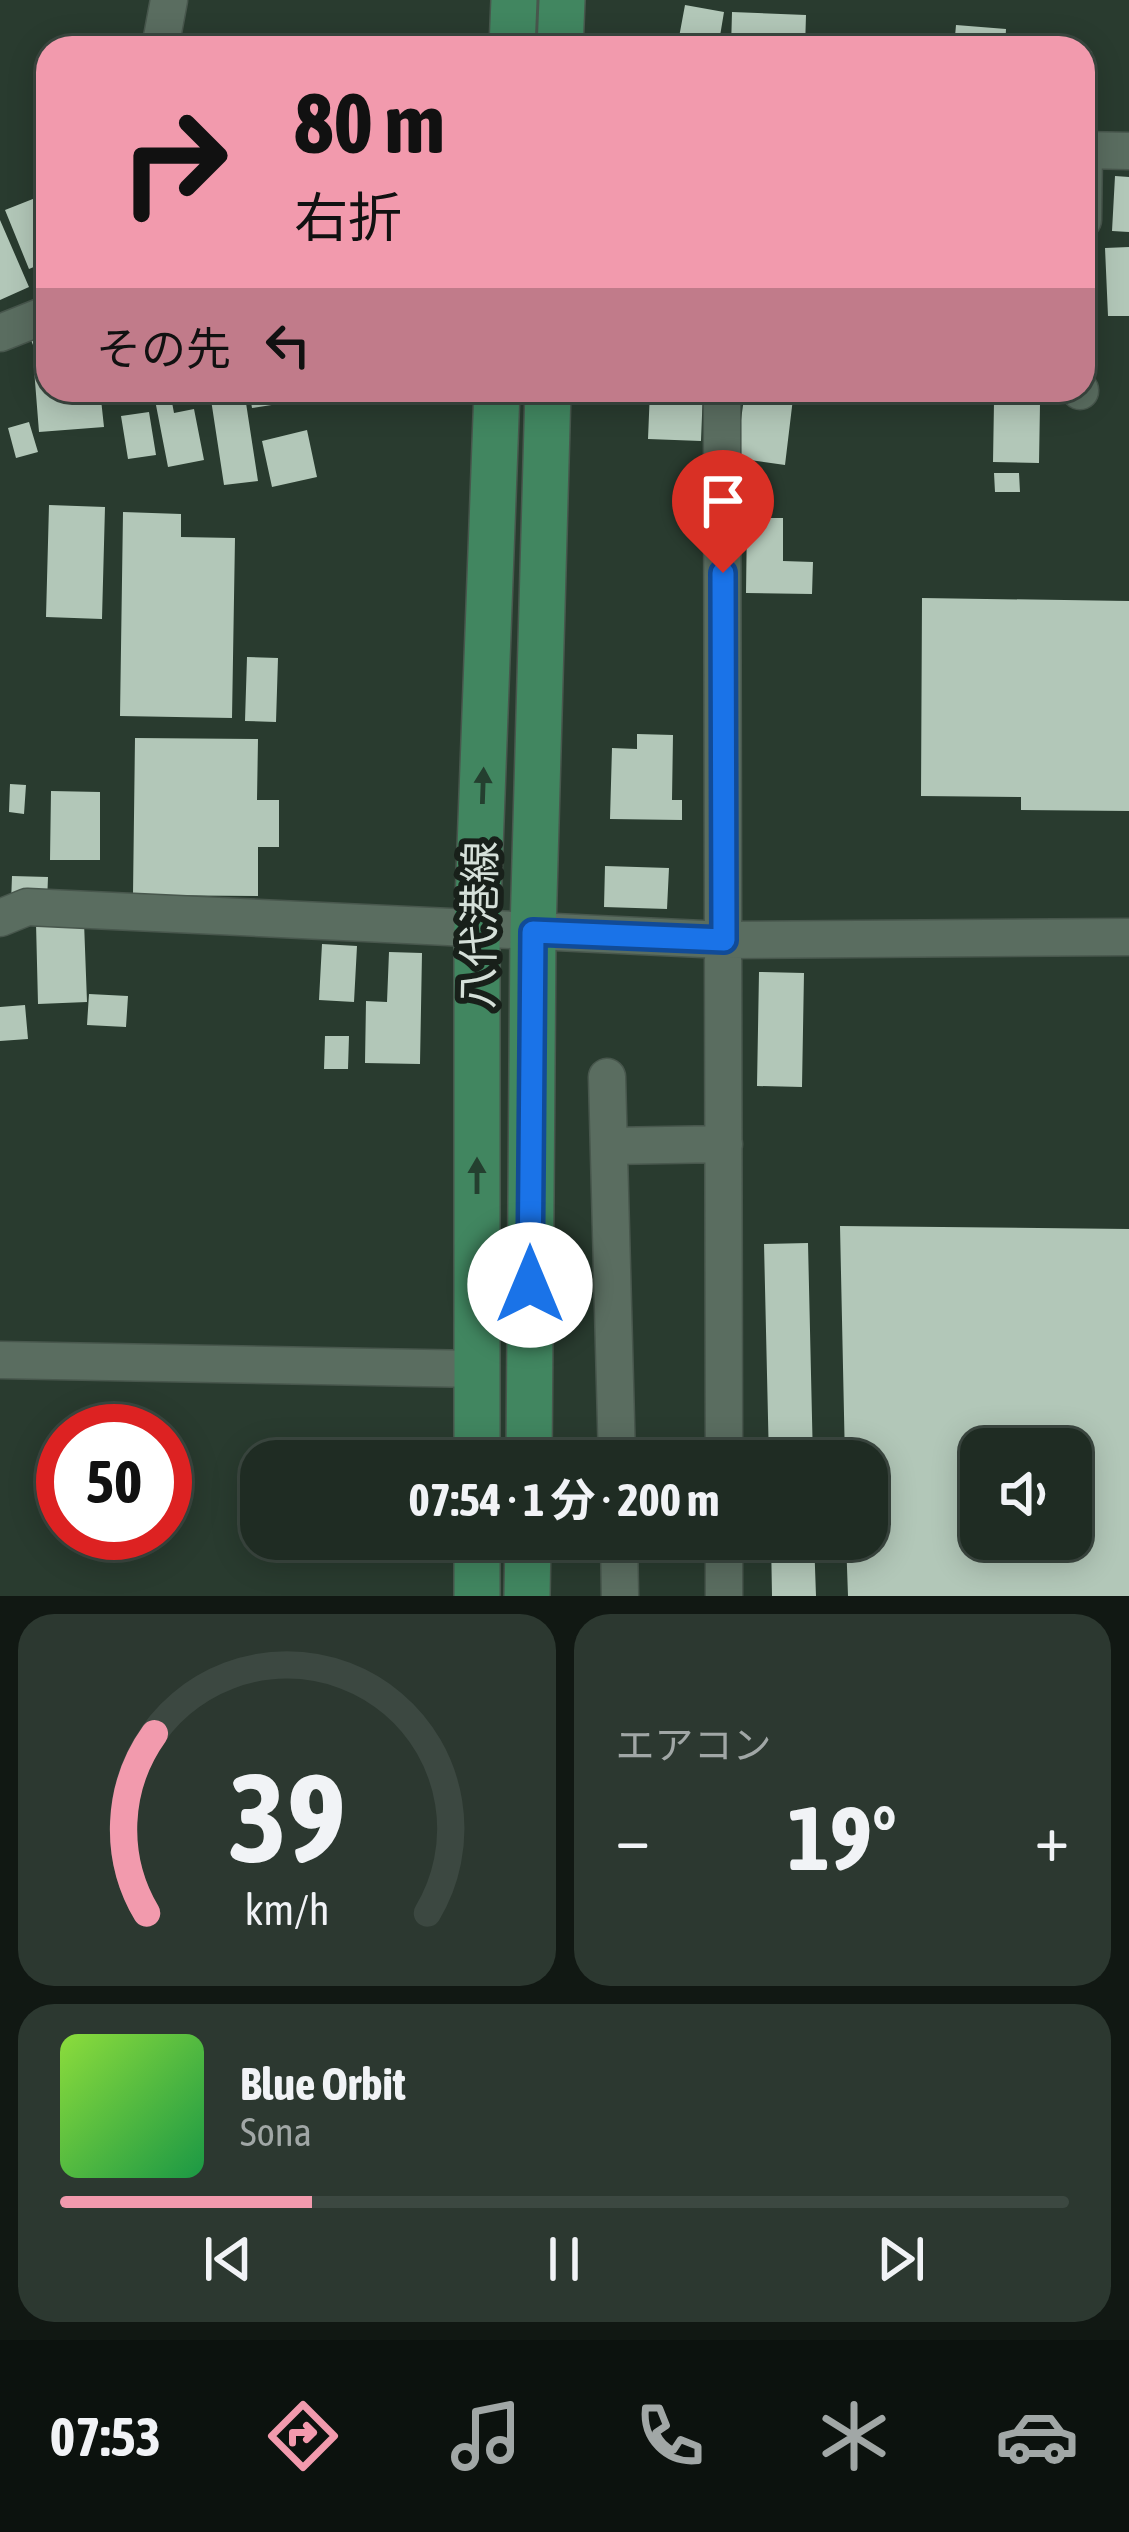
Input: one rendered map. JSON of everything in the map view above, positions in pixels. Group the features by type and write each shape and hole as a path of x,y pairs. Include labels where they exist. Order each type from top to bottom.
{"main road":[{"path":"512,36 514,0"},
{"path":"560,36 562,0"},
{"name":"八代港線","path":"477,1440 478,929 497,402"},
{"name":"八代港線","path":"529,1440 533,932 548,402"},
{"path":"477,1560 477,1596"},
{"path":"527,1596 528,1560"}],"street":[{"path":"162,36 169,0"},
{"path":"1095,150 1129,152"},
{"path":"0,333 36,319"},
{"path":"722,402 724,1440"},
{"path":"0,918 27,908 724,940 1129,937"},
{"path":"607,1077 616,1440"},
{"path":"609,1146 724,1144"},
{"path":"0,1360 477,1369"},
{"path":"619,1560 620,1596"},
{"path":"724,1560 724,1596"}],"building":[{"path":"685,5 724,12 720,36 679,36"},
{"path":"732,12 806,15 805,36 731,36"},
{"path":"956,25 1006,29 1006,36 955,36"},
{"path":"1115,176 1129,177 1129,232 1112,231"},
{"path":"36,198 36,266 29,269 5,210"},
{"path":"0,220 29,287 0,300"},
{"path":"1129,247 1129,316 1108,316 1105,248"},
{"path":"37,402 101,402 104,427 39,432"},
{"path":"155,402 172,402 174,413 194,409 204,460 168,467"},
{"path":"211,402 246,402 258,481 224,485"},
{"path":"251,402 291,402 252,408"},
{"path":"650,402 703,402 701,441 648,439"},
{"path":"743,402 793,402 785,465 736,458"},
{"path":"994,402 1040,404 1039,463 993,462"},
{"path":"149,412 156,455 128,459 121,416"},
{"path":"29,422 38,452 16,458 8,428"},
{"path":"307,430 317,477 272,487 262,441"},
{"path":"994,473 1019,473 1020,492 995,492"},
{"path":"49,505 105,507 102,619 46,617"},
{"path":"123,512 181,514 181,537 235,538 232,718 120,716"},
{"path":"747,518 783,518 783,561 813,562 812,594 746,593"},
{"path":"922,598 1129,601 1129,811 1021,810 1021,797 921,796"},
{"path":"247,657 278,658 276,722 245,721"},
{"path":"637,734 673,735 672,800 682,800 682,820 610,819 612,748 637,749"},
{"path":"135,738 258,739 257,800 279,800 279,847 258,847 258,896 133,895"},
{"path":"10,784 26,785 24,814 9,812"},
{"path":"51,791 100,792 100,860 50,860"},
{"path":"605,866 669,868 667,909 604,907"},
{"path":"12,876 48,877 47,903 11,903"},
{"path":"84,922 87,1002 38,1004 36,923"},
{"path":"322,944 357,946 354,1002 319,1000"},
{"path":"389,952 422,953 420,1064 365,1063 366,1001 387,1002"},
{"path":"759,972 804,973 802,1087 757,1086"},
{"path":"89,994 128,996 126,1027 87,1025"},
{"path":"25,1005 28,1039 0,1041 0,1007"},
{"path":"325,1036 349,1036 348,1069 324,1069"},
{"path":"840,1226 1129,1229 1129,1596 848,1596 847,1560 888,1560 888,1440 845,1440"},
{"path":"808,1243 813,1440 769,1440 764,1244"},
{"path":"771,1560 815,1560 816,1596 772,1596"}],"route":[{"path":"530,1285 533,932 724,940 723,573"}]}
